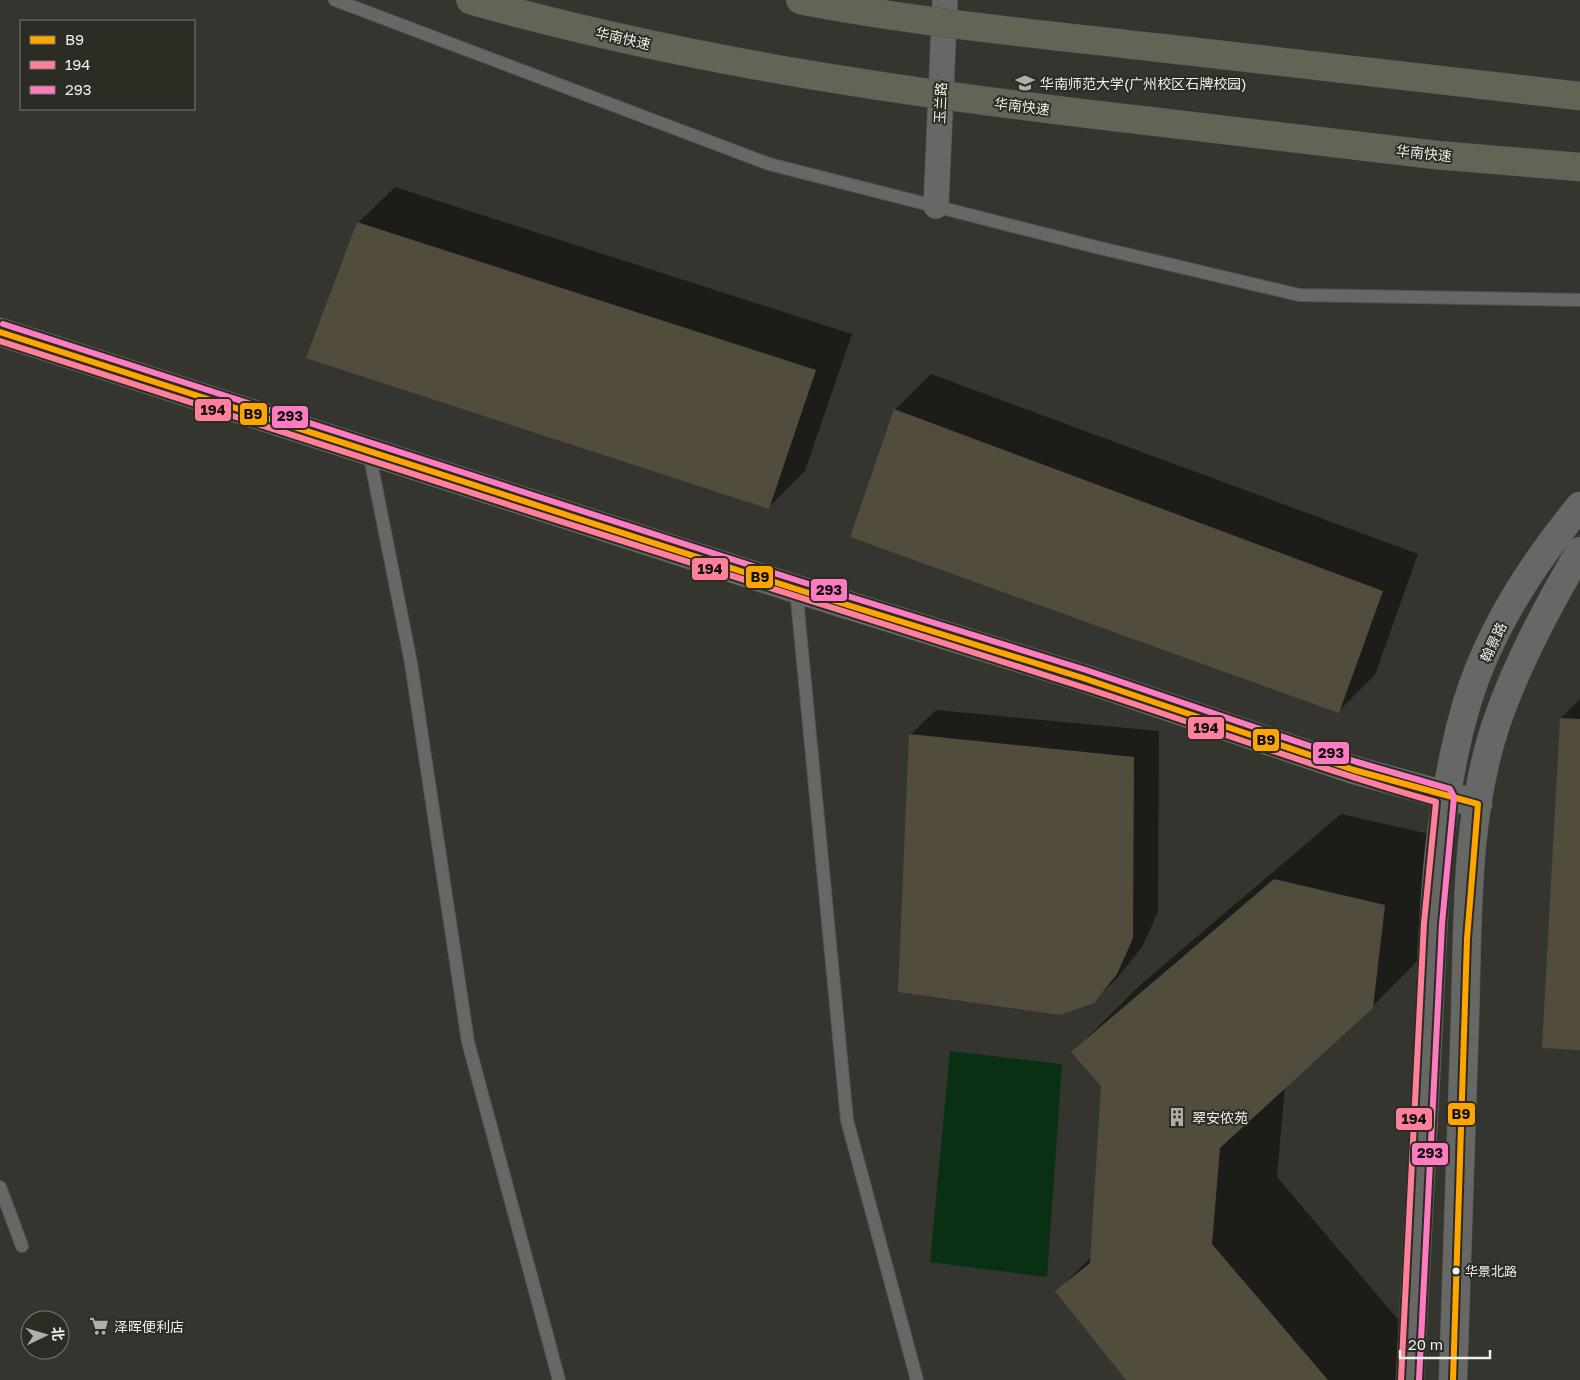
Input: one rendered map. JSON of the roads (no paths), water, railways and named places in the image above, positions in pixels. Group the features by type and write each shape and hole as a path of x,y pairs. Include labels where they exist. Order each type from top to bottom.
{"highway":[{"name":"华南快速","path":"470,0 656,46 850,83 1436,155 1580,167"},
{"path":"800,0 939,22 1580,96"}],"street":[{"name":"玉兰路","path":"936,206 945,0"},
{"path":"0,332 796,590 1083,678 1354,770 1478,804"},
{"name":"翰景路","path":"1445,796 1468,702 1484,659 1510,606 1535,564 1580,506"},
{"path":"1454,1380 1468,939 1478,804 1496,725 1512,683 1552,599 1580,551"},
{"path":"1410,1380 1433,923 1445,796"}],"lane":[{"path":"335,0 769,164 1299,295 1580,300"},
{"path":"370,452 411,663 468,1042 559,1380"},
{"path":"796,590 847,1120 916,1380"},
{"path":"0,1187 22,1246"}],"place":[{"name":"华南师范大学(广州校区石牌校园)","path":"1025,83"},
{"name":"翠安侬苑","path":"1177,1117"},
{"name":"华景北路","path":"1456,1271"},
{"name":"泽晖便利店","path":"99,1326"}]}
